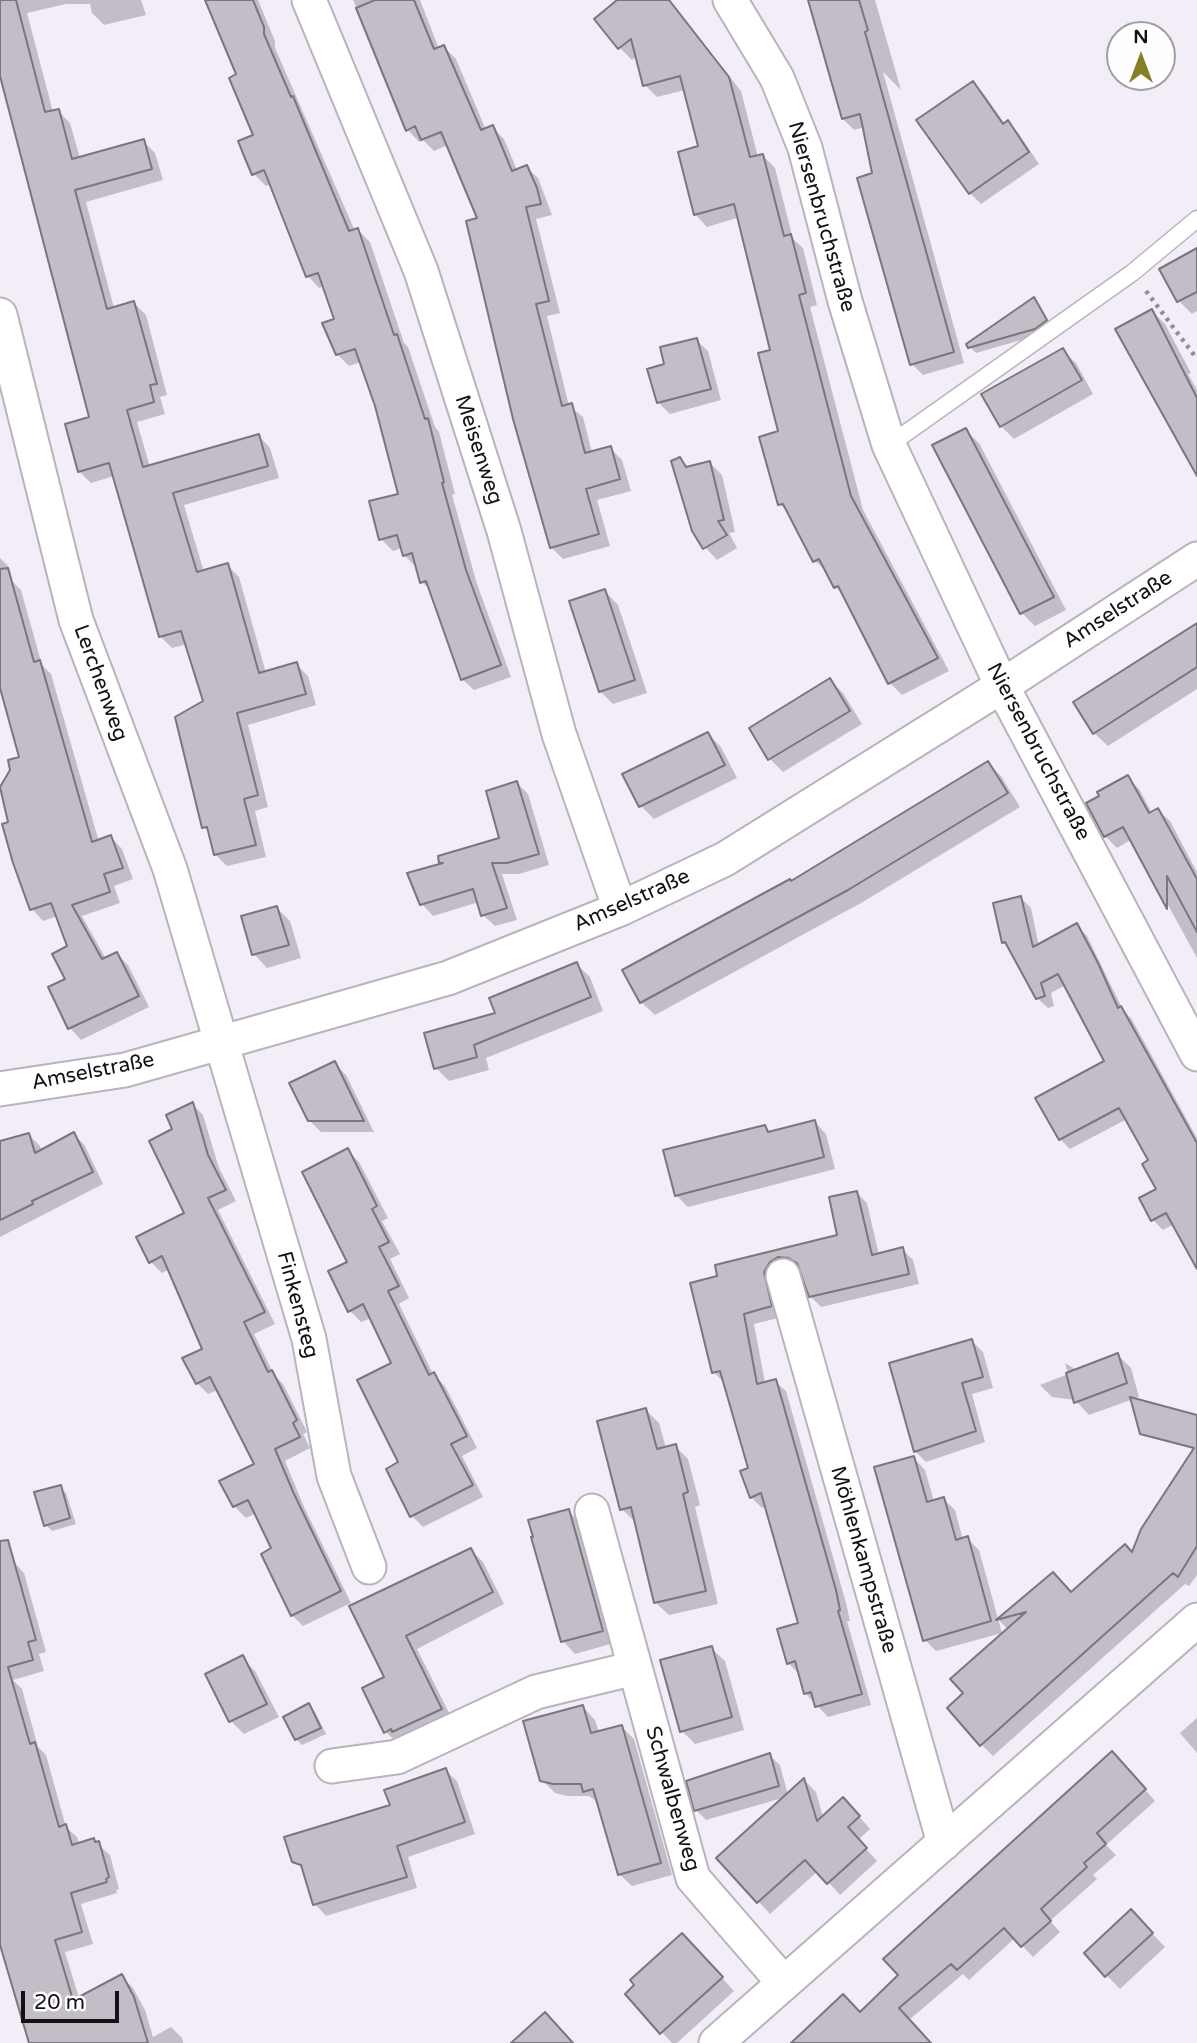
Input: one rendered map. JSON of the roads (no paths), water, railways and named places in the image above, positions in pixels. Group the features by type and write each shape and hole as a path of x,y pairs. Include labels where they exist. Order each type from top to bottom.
{"street":[{"name":"Meisenweg","path":"309,0 421,271 504,531 559,734 620,909"},
{"name":"Niersenbruchstraße","path":"730,0 777,78 805,148 845,301 889,445 1002,686 1197,1054"},
{"name":"Lerchenweg","path":"0,315 76,620 170,869 221,1044"},
{"name":"Amselstraße","path":"0,1089 125,1070 221,1044 448,978 620,909 725,859 1002,686 1197,559"},
{"name":"Finkensteg","path":"221,1044 309,1339 334,1476 369,1567"},
{"name":"Möhlenkampstraße","path":"782,1276 944,1843"},
{"name":"Schwalbenweg","path":"592,1511 693,1878 782,1982"},
{"path":"716,2043 782,1982 1197,1620"},
{"path":"332,1766 397,1757 536,1692 635,1668"}],"lane":[{"path":"889,445 1132,273 1197,219"}]}
